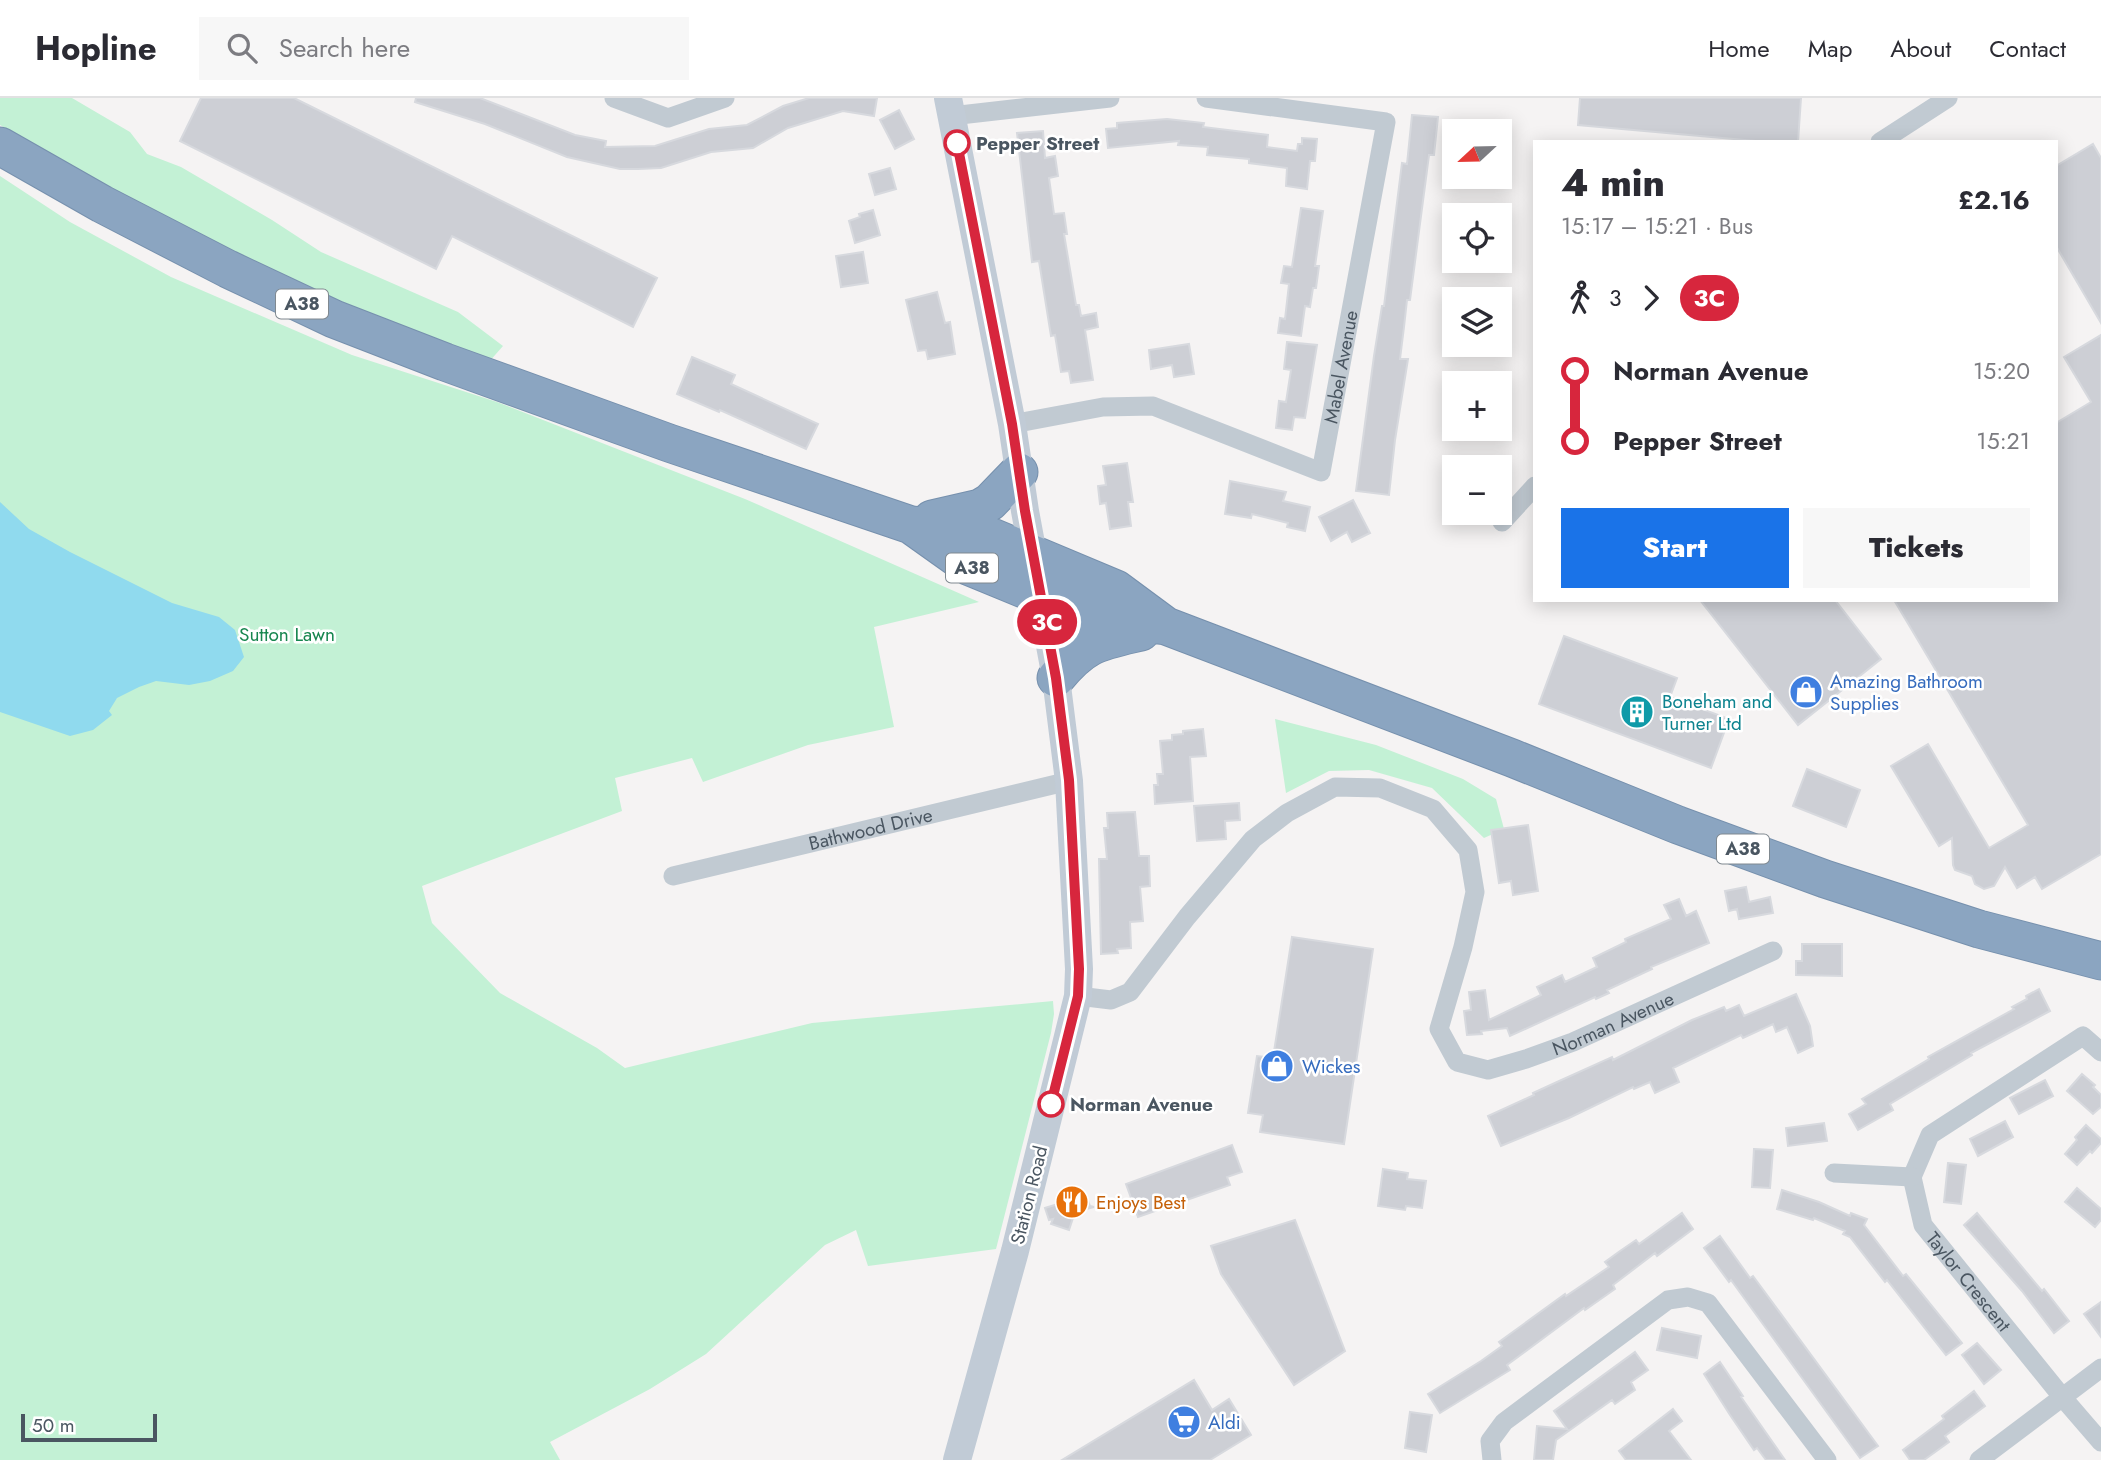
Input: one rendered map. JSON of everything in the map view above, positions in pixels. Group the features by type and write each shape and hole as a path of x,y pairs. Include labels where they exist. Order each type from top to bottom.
{"highway":[{"name":"A38","path":"0,146 113,210 334,319 669,443 911,524 980,532 1116,589 1166,626"},
{"path":"911,524 980,508 990,502 1019,472"},
{"name":"A38","path":"911,524 970,567 1102,620 1166,626 1512,758 1678,825 1825,879 1979,929 2101,961"},
{"path":"1056,678 1076,654 1092,644 1166,626"}],"street":[{"path":"614,98 668,118 725,98"},
{"path":"950,107 1110,98"},
{"name":"Mabel Avenue","path":"1012,424 1103,407 1153,406 1321,472 1386,122 1206,98"},
{"path":"1883,140 1948,98"},
{"name":"Station Road","path":"950,107 1012,424 1056,678 1069,780 1079,969 1078,996 1015,1251 957,1460"},
{"path":"1512,511 1533,488"},
{"name":"Bathwood Drive","path":"673,876 1069,780"},
{"name":"Norman Avenue","path":"1078,996 1111,1000 1130,992 1187,917 1253,839 1287,813 1335,787 1380,788 1433,809 1468,850 1475,892 1463,947 1439,1029 1457,1062 1488,1070 1526,1059 1573,1042 1773,951"},
{"path":"1834,1173 1912,1177 1930,1135 2083,1036 2101,1052"},
{"name":"Taylor Crescent","path":"1912,1177 1923,1225 2101,1442"},
{"path":"1492,1460 1490,1441 1504,1422 1668,1300 1688,1297 1708,1303 1827,1460"},
{"path":"1979,1460 2101,1368"}],"green space":[{"path":"0,98 72,98 130,132 147,154 181,167 321,252 458,312 503,346 488,363 280,281 0,125"},
{"name":"Sutton Lawn","path":"0,176 70,222 171,277 352,355 497,402 745,499 979,602 874,627 894,727 808,745 703,782 692,758 615,778 622,811 422,886 432,923 500,993 597,1048 625,1068 812,1023 1053,1001 1051,1033 996,1249 868,1266 856,1230 825,1245 706,1354 650,1389 550,1442 560,1460 0,1460"},
{"path":"1275,719 1376,745 1463,779 1496,799 1504,829 1484,838 1432,788 1369,770 1329,771 1286,793"}],"water":[{"path":"0,502 29,529 70,552 172,603 219,617 235,630 244,657 233,671 210,681 189,685 156,681 139,687 117,698 109,711 112,715 93,730 70,736 0,712"}],"building":[{"path":"201,98 294,98 657,278 633,327 452,236 436,269 180,141"},
{"path":"416,98 480,98 575,135 606,141 605,147 655,146 709,129 747,125 783,106 809,98 877,98 874,116 843,111 788,128 753,148 711,152 661,168 620,169 567,157 485,124 415,102"},
{"path":"1580,98 1801,98 1798,140 1745,140 1578,125"},
{"path":"899,110 914,139 895,149 880,120"},
{"path":"1412,115 1438,117 1434,155 1429,155 1410,300 1407,300 1400,359 1408,359 1389,495 1356,491 1402,163 1407,164"},
{"path":"1167,119 1204,123 1203,127 1268,135 1267,147 1297,151 1298,144 1302,144 1302,138 1317,139 1315,161 1310,161 1307,189 1286,186 1287,168 1249,163 1249,159 1207,155 1208,147 1178,145 1179,141 1108,148 1106,129 1117,128 1117,123"},
{"path":"1043,131 1045,158 1055,156 1058,176 1049,178 1054,214 1064,213 1067,234 1064,234 1076,305 1079,305 1081,316 1096,313 1098,327 1085,330 1093,380 1071,383 1069,371 1061,372 1055,335 1051,336 1039,261 1032,262 1017,133"},
{"path":"2093,144 2101,158 2101,323 2058,249 2058,165"},
{"path":"890,168 896,189 875,195 869,174"},
{"path":"1301,208 1323,211 1315,266 1319,266 1316,288 1313,288 1310,307 1305,306 1301,336 1278,333 1280,318 1285,319 1289,284 1281,283 1284,266 1292,267"},
{"path":"873,210 880,235 855,243 849,221 860,217 859,214"},
{"path":"863,252 868,283 841,287 836,256"},
{"path":"937,292 945,323 950,322 955,354 928,359 926,350 918,351 906,300"},
{"path":"2101,335 2101,854 2042,889 2035,877 2017,888 2005,867 1994,886 1984,889 1975,884 1972,876 1955,870 1952,838 1939,846 1891,766 1928,744 1989,848 2028,825 1895,602 2058,602 2058,422 2091,402 2064,357"},
{"path":"1287,342 1317,345 1305,418 1294,417 1292,430 1276,428 1279,401 1286,402 1291,370 1284,369"},
{"path":"1189,344 1194,374 1174,377 1172,365 1151,369 1149,350"},
{"path":"692,357 735,375 731,384 818,424 806,449 720,410 719,412 677,394"},
{"path":"1127,463 1133,502 1128,502 1131,526 1110,529 1106,503 1100,504 1098,486 1106,485 1103,466"},
{"path":"1230,481 1286,492 1283,501 1310,507 1305,531 1287,527 1288,523 1252,514 1251,518 1225,514"},
{"path":"1353,500 1370,533 1352,542 1347,532 1331,541 1319,517"},
{"name":"Amazing Bathroom Supplies","path":"1702,602 1837,602 1881,659 1798,725"},
{"path":"1564,636 1677,678 1670,697 1729,719 1711,768 1539,704"},
{"path":"1203,729 1206,756 1190,757 1193,801 1155,804 1154,785 1158,785 1157,774 1163,774 1160,741 1172,740 1172,735 1183,734 1183,731"},
{"path":"1807,769 1860,790 1846,827 1793,806"},
{"path":"1239,803 1240,820 1225,821 1226,839 1197,841 1194,806"},
{"path":"1135,812 1139,856 1149,856 1150,886 1140,887 1143,921 1130,922 1131,948 1117,949 1118,953 1101,954 1099,859 1107,859 1104,828 1108,828 1107,813"},
{"path":"1528,825 1538,891 1513,895 1511,881 1499,883 1491,830"},
{"path":"1746,887 1749,902 1770,897 1773,913 1739,919 1737,909 1729,911 1725,891"},
{"path":"1679,899 1686,916 1696,911 1709,943 1651,967 1652,969 1607,990 1609,993 1510,1036 1507,1028 1467,1035 1464,1011 1471,1010 1469,992 1485,990 1489,1020 1541,995 1537,987 1562,975 1565,982 1597,967 1593,958 1626,942 1625,939 1671,919 1664,905"},
{"path":"1292,937 1373,949 1344,1144 1260,1132 1263,1115 1248,1113 1257,1056 1273,1058"},
{"path":"1802,944 1842,944 1842,976 1796,975 1796,961 1802,961"},
{"path":"2039,989 2050,1011 1971,1053 1972,1055 1890,1104 1893,1110 1858,1130 1849,1114 1866,1104 1862,1099 1929,1059 1928,1057 2014,1009 2012,1007"},
{"path":"1796,994 1810,1026 1813,1046 1798,1053 1787,1027 1776,1032 1773,1024 1743,1038 1741,1035 1673,1068 1679,1082 1655,1093 1650,1082 1634,1089 1633,1087 1569,1118 1501,1146 1488,1116 1724,1007 1726,1011 1739,1005 1744,1016"},
{"path":"2082,1074 2095,1085 2093,1087 2101,1095 2101,1107 2093,1114 2067,1091"},
{"path":"2045,1080 2053,1096 2019,1114 2010,1098"},
{"path":"2005,1121 2013,1137 1978,1156 1970,1139"},
{"path":"1824,1123 1827,1141 1788,1146 1786,1128"},
{"path":"2086,1125 2101,1139 2101,1143 2077,1165 2065,1154"},
{"path":"1232,1145 1242,1172 1227,1177 1230,1185 1138,1217 1126,1184"},
{"path":"1754,1149 1773,1150 1770,1188 1752,1187"},
{"path":"1948,1163 1966,1165 1961,1204 1944,1202"},
{"path":"1383,1169 1408,1173 1407,1179 1426,1181 1422,1208 1406,1206 1405,1210 1378,1206"},
{"path":"2077,1188 2101,1209 2101,1220 2095,1227 2065,1202"},
{"path":"1782,1190 1850,1216 1851,1213 1867,1219 1864,1225 1903,1276 1906,1274 1962,1343 1946,1355 1887,1280 1885,1282 1850,1237 1843,1234 1845,1231 1814,1218 1813,1220 1777,1209"},
{"path":"1061,1195 1072,1199 1086,1195 1090,1206 1094,1207 1075,1212 1069,1230 1051,1224 1053,1219 1049,1220 1045,1208 1058,1204"},
{"path":"1682,1213 1693,1229 1657,1256 1655,1253 1613,1285 1615,1289 1585,1310 1584,1308 1507,1365 1510,1370 1440,1413 1428,1394 1481,1361 1502,1346 1499,1342 1565,1294 1566,1296 1609,1267 1605,1262 1620,1251 1636,1240 1639,1244"},
{"path":"1977,1213 2069,1321 2054,1333 2022,1291 1964,1225"},
{"path":"1295,1220 1345,1351 1294,1385 1221,1274 1211,1246"},
{"path":"1720,1236 1750,1278 1753,1276 1878,1446 1860,1458 1731,1280 1729,1282 1704,1248"},
{"path":"2101,1302 2101,1337 2084,1314"},
{"path":"1662,1328 1701,1336 1697,1358 1657,1350"},
{"path":"1977,1343 2001,1370 1984,1384 1962,1355"},
{"path":"1635,1352 1648,1370 1631,1382 1635,1390 1615,1404 1612,1400 1556,1440 1553,1460 1534,1460 1537,1426 1567,1429 1554,1411"},
{"path":"1720,1362 1785,1460 1766,1460 1757,1448 1754,1450 1730,1415 1704,1374"},
{"name":"Aldi","path":"1194,1380 1212,1410 1229,1399 1251,1435 1210,1460 1062,1460"},
{"path":"1974,1391 1985,1406 1945,1436 1949,1442 1924,1460 1910,1460 1903,1450 1944,1419 1942,1416"},
{"path":"1673,1409 1682,1421 1669,1431 1691,1460 1626,1460 1619,1451"},
{"path":"1410,1412 1432,1415 1426,1452 1405,1448"}],"bus line":[{"name":"3C","path":"957,143 1012,424 1056,678 1069,780 1079,969 1078,996 1051,1104"}],"place":[{"name":"Pepper Street","path":"957,143"},
{"name":"Amazing Bathroom Supplies","path":"1806,692"},
{"name":"Boneham and Turner Ltd","path":"1637,712"},
{"name":"Wickes","path":"1277,1066"},
{"name":"Norman Avenue","path":"1051,1104"},
{"name":"Enjoys Best","path":"1072,1202"},
{"name":"Aldi","path":"1184,1422"}]}
